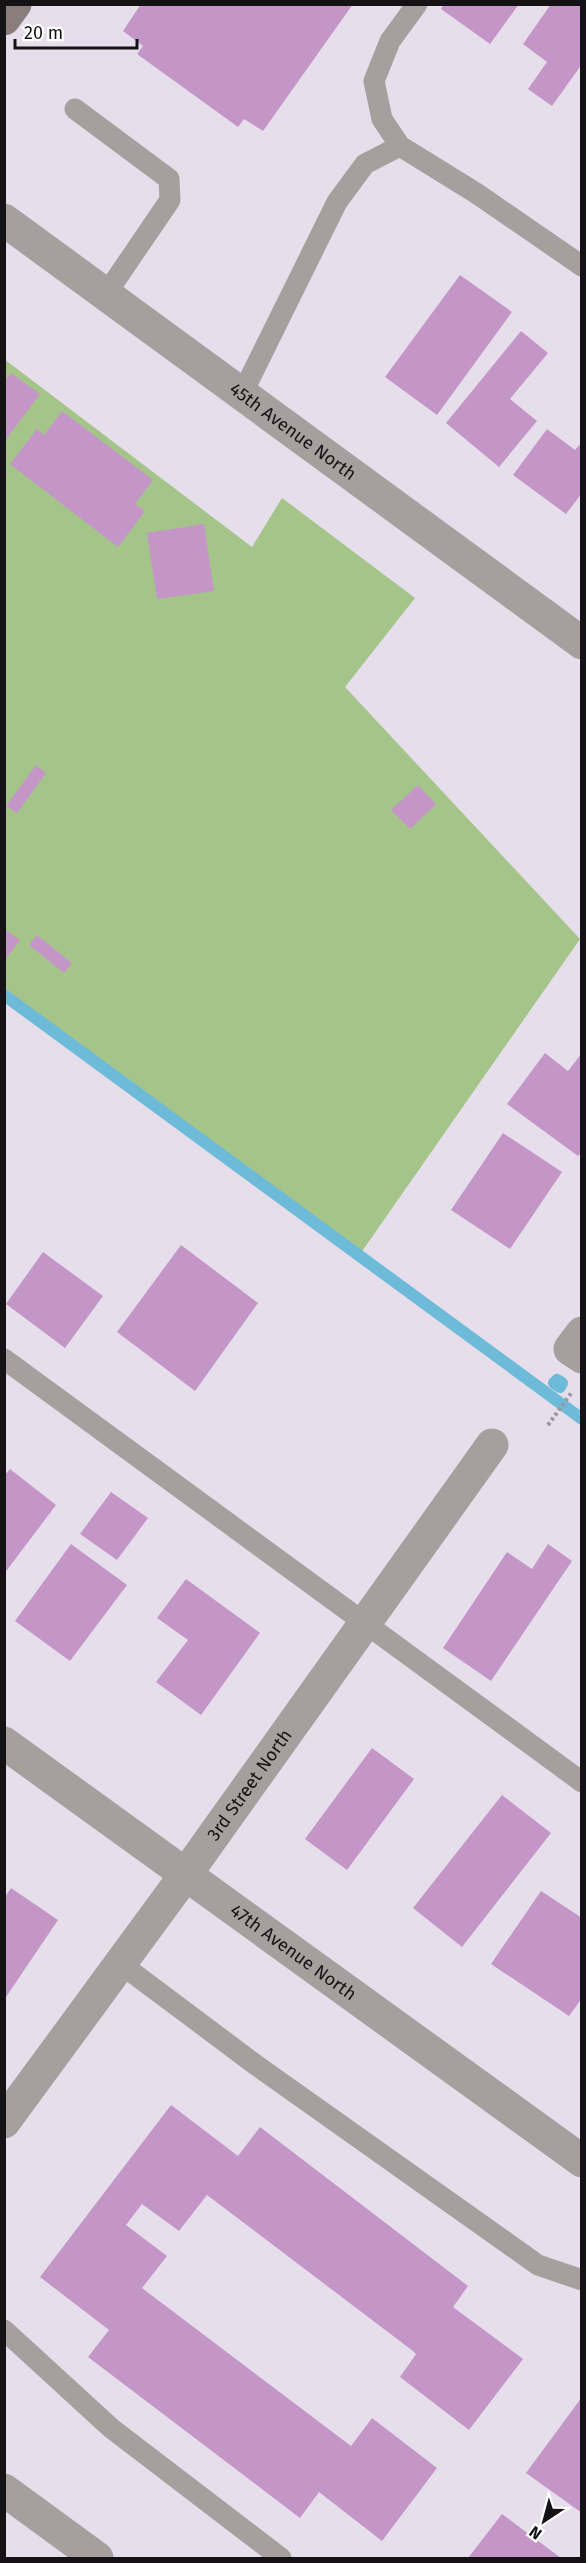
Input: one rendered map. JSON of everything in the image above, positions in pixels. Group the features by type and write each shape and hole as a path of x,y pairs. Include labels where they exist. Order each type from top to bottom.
{"street":[{"path":"4,19 15,4"},
{"name":"45th Avenue North","path":"4,220 582,643"},
{"name":"3rd Street North","path":"4,2122 186,1874 492,1445"},
{"name":"47th Avenue North","path":"4,1743 582,2162"},
{"path":"4,2490 97,2559"}],"lane":[{"path":"417,4 390,41 374,81 382,119 400,146 477,193 582,266"},
{"path":"75,109 169,179 170,200 106,294"},
{"path":"242,394 337,202 365,164 400,146"},
{"path":"4,1359 582,1782"},
{"path":"121,1964 256,2065 538,2265 582,2280"},
{"path":"4,2330 119,2434 281,2559"}],"path":[{"path":"548,1425 572,1393"}],"green space":[{"path":"4,359 252,547 282,498 415,598 345,687 580,939 358,1257 5,995"}],"building":[{"path":"141,4 353,4 263,131 244,119 238,127 137,54 143,46 123,31"},
{"path":"444,4 519,4 490,44 441,9"},
{"path":"551,4 582,4 582,64 552,106 528,89 547,62 523,44"},
{"path":"460,275 512,312 437,415 385,377"},
{"path":"521,331 548,353 510,399 537,421 499,467 446,423"},
{"path":"11,373 40,394 4,442 4,382"},
{"path":"62,411 153,480 135,504 145,511 118,547 10,464 37,429 44,435"},
{"path":"547,429 575,450 582,442 582,493 566,514 513,475"},
{"path":"204,524 214,591 157,599 147,533"},
{"path":"36,765 46,773 17,813 6,806"},
{"path":"418,785 436,804 410,829 391,810"},
{"path":"4,929 20,940 4,961"},
{"path":"37,935 72,963 64,973 29,945"},
{"path":"545,1053 568,1071 582,1053 582,1152 578,1156 507,1104"},
{"path":"503,1133 562,1172 510,1249 451,1210"},
{"path":"181,1245 258,1303 195,1391 117,1332"},
{"path":"43,1252 103,1296 65,1348 6,1304"},
{"path":"10,1469 56,1505 4,1574 4,1476"},
{"path":"111,1492 148,1518 117,1560 80,1534"},
{"path":"71,1544 127,1585 70,1661 15,1621"},
{"path":"548,1544 572,1561 491,1681 443,1648 507,1552 532,1569"},
{"path":"186,1579 260,1633 201,1715 156,1682 188,1640 157,1618"},
{"path":"372,1748 414,1779 347,1870 305,1839"},
{"path":"502,1795 551,1833 462,1947 413,1908"},
{"path":"11,1888 58,1920 4,2000 4,1898"},
{"path":"541,1891 582,1918 582,1998 569,2016 491,1964"},
{"path":"171,2105 238,2156 260,2127 468,2286 453,2307 523,2359 469,2430 400,2377 416,2354 413,2351 207,2195 179,2231 142,2204 126,2225 167,2256 142,2288 351,2446 372,2418 437,2468 382,2541 319,2492 300,2518 88,2357 109,2330 40,2277"},
{"path":"582,2397 582,2513 526,2473"},
{"path":"502,2514 561,2558 468,2558"}],"waterway":[{"path":"4,995 582,1419"},
{"path":"557,1380 562,1383 560,1387 554,1383 557,1380"}]}
